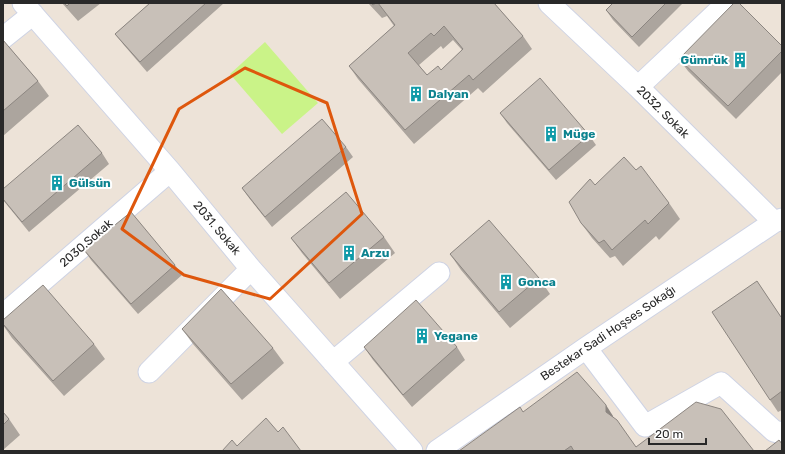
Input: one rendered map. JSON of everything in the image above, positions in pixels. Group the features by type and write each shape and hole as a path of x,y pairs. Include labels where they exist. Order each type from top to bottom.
{"street":[{"name":"2032. Sokak","path":"549,3 778,220"},
{"path":"638,87 728,3"},
{"path":"3,38 28,9"},
{"name":"2031. Sokak","path":"28,9 170,171 251,269 412,451"},
{"name":"2030.Sokak","path":"3,315 170,171"},
{"name":"Bestekar Sadi Hoşses Sokağı","path":"436,451 586,348 778,220"},
{"path":"149,372 251,269"},
{"path":"333,362 439,273"},
{"path":"586,348 645,426 721,383 774,431 782,433"}],"highlighted area":[{"path":"245,68 327,103 362,214 270,299 184,275 122,229 179,109"}],"green space":[{"path":"265,42 318,103 282,134 230,74"}],"building":[{"path":"150,3 206,3 140,62 115,34"},
{"path":"378,3 494,3 523,36 473,80 469,75 405,130 349,66 395,25","holes":["444,26 463,49 441,70 438,66 427,75 408,53 431,33 434,36"]},
{"path":"613,3 666,3 632,37 606,10"},
{"name":"Gümrük","path":"734,3 739,3 782,46 782,51 728,106 679,59"},
{"path":"3,40 38,81 3,111"},
{"name":"Müge","path":"540,78 589,135 549,170 500,113"},
{"path":"322,119 346,147 265,217 242,188"},
{"name":"Gülsün","path":"78,125 102,153 22,222 3,199 3,189"},
{"path":"624,157 636,170 641,166 669,203 648,224 645,220 612,250 604,240 599,243 581,223 569,202 590,179 595,185"},
{"name":"Arzu","path":"346,192 384,237 329,283 291,238"},
{"path":"131,212 175,265 131,304 84,250"},
{"name":"Gonca","path":"489,220 539,278 499,312 450,254"},
{"path":"757,281 781,317 782,316 782,391 770,400 712,312"},
{"path":"43,285 94,344 53,381 3,324 3,320"},
{"path":"221,289 273,348 231,384 182,329"},
{"name":"Yegane","path":"416,300 457,347 403,395 364,347"},
{"path":"577,372 606,405 606,412 617,420 636,447 696,402 721,409 754,451 574,451 571,446 564,451 459,451 520,407 523,412"},
{"path":"3,412 9,419 3,425"},
{"path":"266,418 278,432 283,427 301,451 222,451 232,440 237,446"},
{"path":"779,440 782,444 782,451 765,451"}],"place":[{"name":"Gümrük","path":"740,60"},
{"name":"Dalyan","path":"416,94"},
{"name":"Müge","path":"551,134"},
{"name":"Gülsün","path":"57,183"},
{"name":"Arzu","path":"349,253"},
{"name":"Gonca","path":"506,282"},
{"name":"Yegane","path":"422,336"}]}
